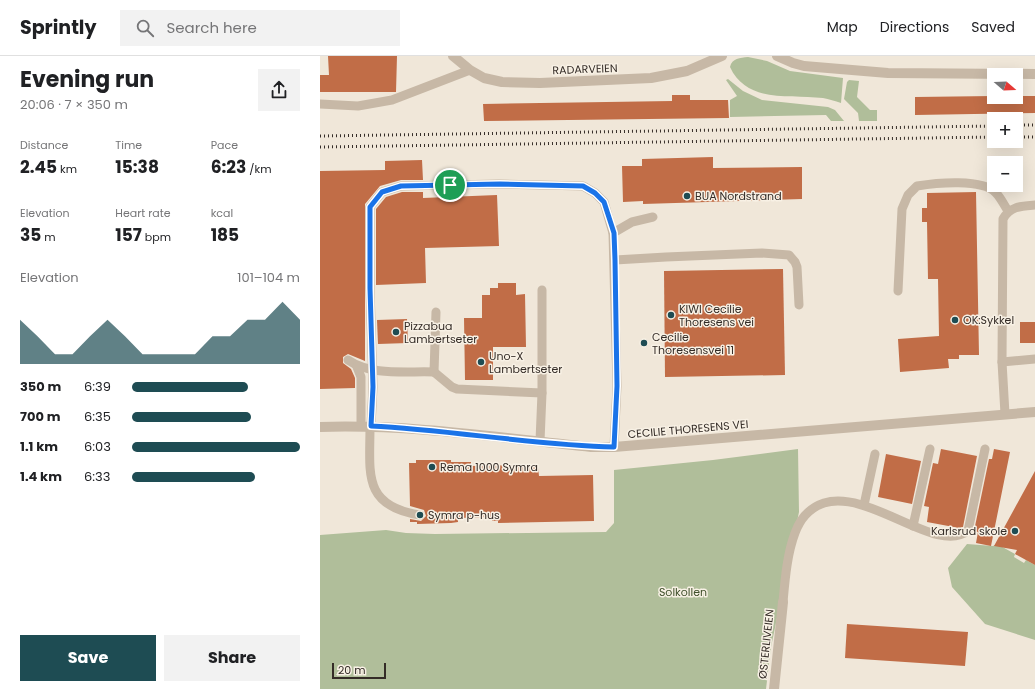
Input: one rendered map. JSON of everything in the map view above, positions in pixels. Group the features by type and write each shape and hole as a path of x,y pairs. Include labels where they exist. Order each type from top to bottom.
{"street":[{"name":"RADARVEIEN","path":"453,56 470,70 484,78 502,82 651,78 687,71 722,56"},
{"path":"778,56 804,66 888,73 1035,74"},
{"name":"CECILIE THORESENS VEI","path":"320,427 367,426 614,447 1035,412"},
{"name":"ØSTERLIVEIEN","path":"774,689 783,602"}],"lane":[{"path":"320,104 358,106 392,100 470,70"},
{"path":"898,291 902,209 908,195 917,186 934,183 976,184 990,188 996,192 1008,211"},
{"path":"367,426 373,370 370,288 370,207 382,192 401,186 500,184 583,186 595,193 604,202 614,233 617,386 614,447"},
{"path":"1005,414 1002,362 1003,219 1008,211 1019,206 1035,205"},
{"path":"614,233 632,222 653,217"},
{"path":"615,260 730,254 789,255 797,267 799,305"},
{"path":"540,441 542,393 542,290"},
{"path":"434,372 436,312"},
{"path":"1002,362 1035,359"},
{"path":"348,360 357,367 373,370 434,372 452,388 457,390 542,393"},
{"path":"357,367 361,377 370,467 374,490 391,507 403,512 420,515"},
{"path":"913,526 930,448"},
{"path":"783,602 785,578 795,533 808,512 818,505 837,500 847,500 938,535 953,537 962,536 968,531 986,449"},
{"path":"864,506 875,454"}],"green space":[{"path":"748,57 767,61 790,71 843,78 841,103 823,98 770,95 747,87 738,79 730,67 734,60"},
{"path":"728,79 743,91 762,100 828,107 835,110 844,121 831,121 826,115 730,117 730,100 737,96 726,80"},
{"path":"849,80 859,81 857,97 870,110 877,110 877,121 859,121 858,113 844,99 847,82"},
{"name":"Solkollen","path":"798,449 799,512 771,647 766,689 320,689 320,535 386,530 406,533 435,534 606,532 614,523 614,470 713,460"},
{"path":"967,544 993,546 997,544 1015,554 1014,557 1024,563 1026,560 1035,565 1035,640 985,624 952,587 948,568"}],"building":[{"path":"328,56 397,56 396,92 320,92 320,75 329,75"},
{"path":"672,95 690,95 690,100 728,100 729,118 484,121 483,104 672,101"},
{"path":"987,96 987,104 1023,104 1023,96 1035,96 1035,113 987,112 987,114 915,115 915,97"},
{"path":"713,157 713,168 802,167 802,199 643,204 643,201 623,202 622,166 642,166 642,159"},
{"path":"422,160 423,180 401,180 380,186 365,204 365,361 348,354 343,357 343,363 351,369 355,378 355,388 320,389 320,171 385,170 385,161"},
{"path":"402,192 423,192 423,198 497,195 499,246 425,248 426,283 376,285 376,209 386,197"},
{"path":"976,192 979,355 959,355 959,359 948,359 949,368 900,372 898,339 939,336 938,279 928,279 927,222 922,222 922,208 927,208 927,193"},
{"path":"783,269 785,375 665,377 664,271"},
{"path":"498,283 516,283 516,295 525,294 526,347 493,347 493,380 465,380 464,318 482,318 482,295 490,295 490,288 498,288"},
{"path":"407,319 408,343 378,344 377,320"},
{"path":"1020,322 1035,322 1035,343 1020,343"},
{"path":"941,449 977,456 963,527 959,528 927,522 929,507 924,506 933,463 938,464"},
{"path":"994,449 1010,452 991,546 976,543 978,532 974,531 989,459 992,459"},
{"path":"886,454 921,461 912,504 878,497"},
{"path":"416,460 451,460 451,462 471,462 471,466 532,465 532,467 538,467 539,476 593,475 594,521 498,523 498,521 492,521 492,517 458,518 458,522 451,523 417,524 417,522 410,522 410,519 421,521 426,516 424,510 410,506 409,463 416,463"},
{"path":"1035,471 1035,565 1015,554 1017,550 994,546"},
{"path":"847,624 968,632 965,666 845,658"}],"railway":[{"path":"1023,125 1035,125"},
{"path":"320,136 987,126"},
{"path":"320,147 987,137"},
{"path":"1023,137 1035,137"}],"place":[{"name":"BUA Nordstrand","path":"687,196"},
{"name":"KIWI Cecilie Thoresens vei","path":"671,315"},
{"name":"OK:Sykkel","path":"955,320"},
{"name":"Pizzabua Lambertseter","path":"396,332"},
{"name":"Cecilie Thoresensvei 11","path":"644,343"},
{"name":"Uno-X Lambertseter","path":"481,362"},
{"name":"Rema 1000 Symra","path":"432,467"},
{"name":"Symra p-hus","path":"420,515"},
{"name":"Karlsrud skole","path":"1015,531"}],"route":[{"path":"500,184 583,186 595,193 604,202 614,233 617,386 614,447 591,447 451,432 371,426 373,370 370,288 370,207 382,192 401,186 450,185 500,184"}]}
